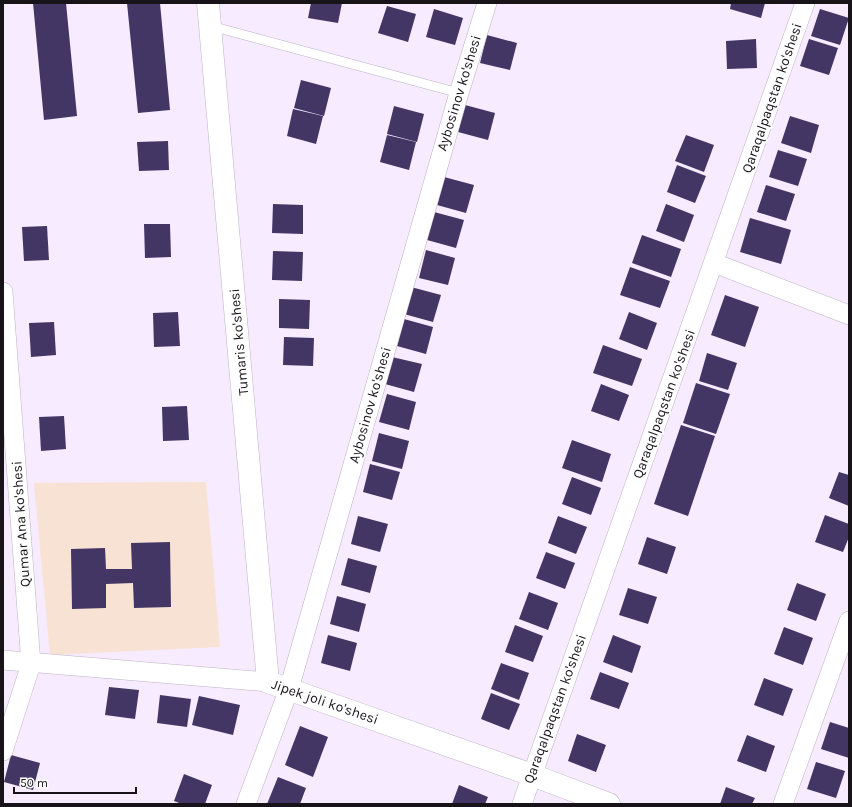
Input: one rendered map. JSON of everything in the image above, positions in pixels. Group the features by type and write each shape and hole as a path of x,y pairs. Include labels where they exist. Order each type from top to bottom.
{"street":[{"name":"Tumaris ko'shesi","path":"208,3 268,682"},
{"name":"Aybosinov ko'shesi","path":"246,804 289,689 459,93 487,3"},
{"name":"Qaraqalpaqstan ko'shesi","path":"522,804 805,3"},
{"path":"714,263 849,315"},
{"name":"Qumar Ana ko'shesi","path":"3,292 31,664 3,751"},
{"path":"783,804 849,621"},
{"name":"Jipek joli ko'shesi","path":"3,660 31,664 268,682 532,775 609,804"}],"lane":[{"path":"210,26 459,93"}],"shaded area":[{"path":"206,482 220,647 50,655 34,483"}],"building":[{"path":"33,3 66,3 77,116 44,120"},
{"path":"127,3 160,3 170,110 138,113"},
{"path":"311,3 342,3 338,23 308,18"},
{"path":"731,3 765,3 761,18 730,9"},
{"path":"387,6 416,14 408,42 378,33"},
{"path":"434,9 463,18 455,45 426,37"},
{"path":"820,9 849,18 840,45 811,36"},
{"path":"487,35 517,43 510,70 480,63"},
{"path":"756,39 757,68 727,69 726,41"},
{"path":"809,39 838,48 829,75 800,66"},
{"path":"301,80 331,88 324,116 294,108"},
{"path":"465,105 495,113 488,140 458,132"},
{"path":"394,106 424,114 417,142 387,134"},
{"path":"293,109 323,116 316,144 287,136"},
{"path":"790,116 819,125 811,153 781,143"},
{"path":"387,135 416,142 409,170 380,162"},
{"path":"686,135 714,145 704,172 675,161"},
{"path":"168,141 169,170 139,171 137,142"},
{"path":"778,150 807,159 798,186 769,177"},
{"path":"677,165 706,176 695,203 667,192"},
{"path":"444,177 474,185 466,213 437,205"},
{"path":"766,185 795,194 786,221 757,212"},
{"path":"273,204 303,205 303,234 272,233"},
{"path":"666,204 694,215 684,242 656,231"},
{"path":"434,212 464,220 456,248 427,240"},
{"path":"750,218 791,230 781,264 740,252"},
{"path":"144,224 170,224 171,257 145,258"},
{"path":"47,226 49,260 24,261 22,227"},
{"path":"642,235 681,249 671,277 632,263"},
{"path":"426,250 455,258 448,285 419,278"},
{"path":"273,251 303,252 302,281 272,280"},
{"path":"630,267 670,281 660,308 620,295"},
{"path":"411,287 441,295 433,322 404,314"},
{"path":"725,295 759,307 745,347 711,335"},
{"path":"279,299 310,300 309,329 279,328"},
{"path":"178,312 180,346 154,347 153,313"},
{"path":"629,312 657,323 647,350 619,339"},
{"path":"404,319 433,327 426,354 397,346"},
{"path":"54,322 56,355 31,357 29,323"},
{"path":"284,337 314,338 313,366 283,365"},
{"path":"603,345 642,359 632,386 593,373"},
{"path":"707,353 737,363 728,390 699,381"},
{"path":"392,357 422,364 414,392 385,384"},
{"path":"696,383 730,394 716,434 683,423"},
{"path":"601,384 629,395 619,421 591,411"},
{"path":"387,394 416,402 409,430 379,422"},
{"path":"187,406 189,440 163,441 162,407"},
{"path":"64,416 66,449 41,451 39,417"},
{"path":"681,425 715,436 688,516 654,504"},
{"path":"379,433 409,441 402,469 372,461"},
{"path":"572,440 611,454 602,482 562,468"},
{"path":"370,464 400,472 392,500 363,492"},
{"path":"839,472 849,475 849,506 829,498"},
{"path":"572,477 601,488 591,515 562,504"},
{"path":"825,515 849,524 849,537 843,552 815,542"},
{"path":"358,516 388,524 380,552 351,544"},
{"path":"558,516 587,527 576,554 548,543"},
{"path":"647,537 676,547 667,574 638,564"},
{"path":"170,542 171,607 134,608 133,583 106,584 106,608 72,609 71,549 105,548 106,569 132,569 131,543"},
{"path":"546,552 575,563 565,589 536,578"},
{"path":"348,558 377,566 370,593 341,585"},
{"path":"797,583 826,594 816,621 787,610"},
{"path":"628,588 657,597 648,624 619,615"},
{"path":"529,592 558,603 548,630 519,619"},
{"path":"337,596 366,604 359,632 330,624"},
{"path":"515,625 543,636 533,662 505,652"},
{"path":"784,627 813,638 803,665 774,654"},
{"path":"328,635 357,643 350,671 321,663"},
{"path":"613,635 641,646 632,673 603,662"},
{"path":"501,663 529,673 519,700 491,689"},
{"path":"600,672 629,683 619,709 590,699"},
{"path":"764,678 793,689 783,716 754,705"},
{"path":"109,687 139,690 135,719 105,715"},
{"path":"491,693 520,704 509,730 481,719"},
{"path":"160,695 191,699 187,727 157,723"},
{"path":"199,696 240,705 233,735 192,725"},
{"path":"830,722 849,728 849,758 821,749"},
{"path":"300,726 328,737 313,777 285,765"},
{"path":"577,734 606,745 596,772 568,761"},
{"path":"747,735 775,746 766,772 737,761"},
{"path":"11,755 40,763 33,790 4,782"},
{"path":"816,762 845,771 836,798 807,789"},
{"path":"184,774 212,785 205,804 182,804 174,801"},
{"path":"278,777 306,788 300,804 267,804"},
{"path":"459,785 488,797 485,804 452,804"},
{"path":"726,787 755,798 752,804 720,804"}]}
